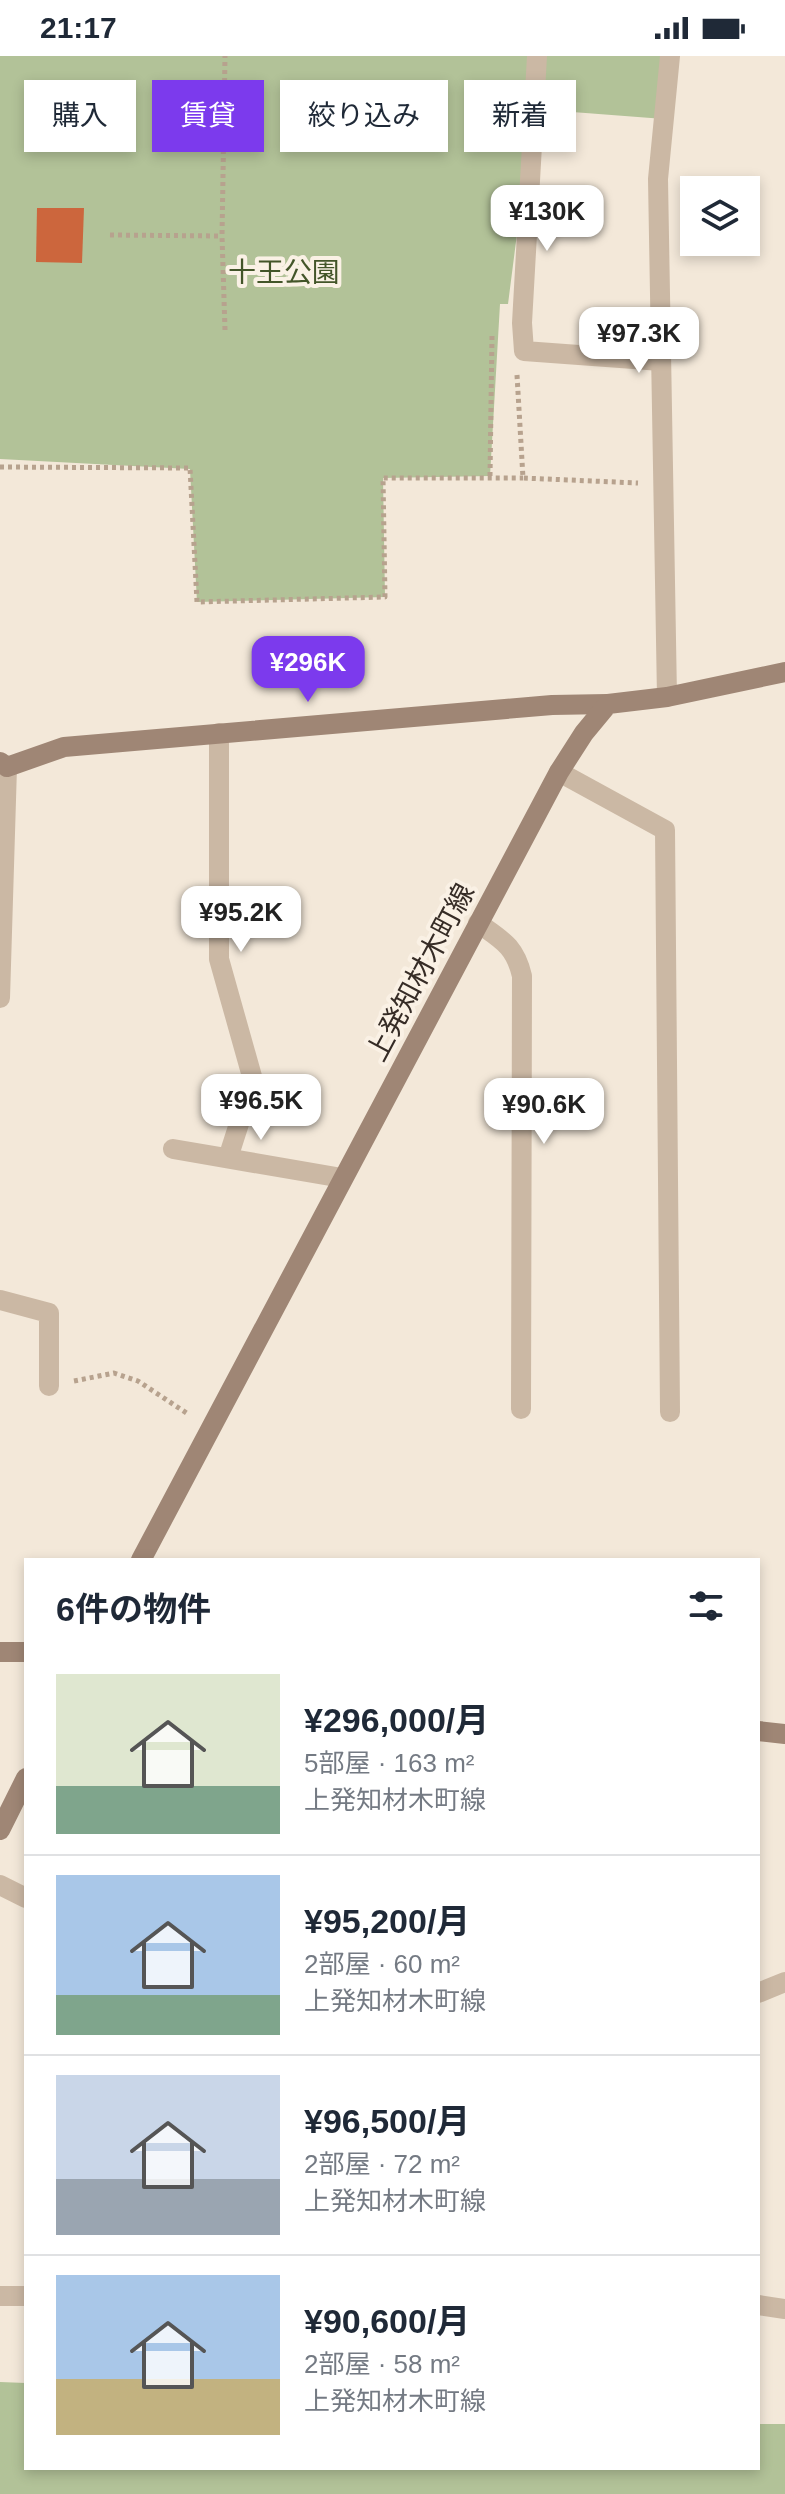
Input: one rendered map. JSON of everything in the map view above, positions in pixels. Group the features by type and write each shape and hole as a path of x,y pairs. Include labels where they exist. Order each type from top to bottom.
{"main road":[{"path":"2,766 64,747 552,705 608,704 667,697 785,672"},
{"name":"上発知材木町線","path":"142,1558 559,772 584,733 608,704"},
{"path":"0,1652 24,1652"},
{"path":"760,1731 785,1734"},
{"path":"0,1830 24,1782"}],"street":[{"path":"537,56 522,323 524,351 661,361"},
{"path":"667,697 658,179 670,56"},
{"path":"219,733 219,959 253,1080 228,1158"},
{"path":"0,998 2,766"},
{"path":"559,772 665,830 670,1412"},
{"path":"478,923 509,944 519,961 522,976 521,1409"},
{"path":"173,1149 342,1178"},
{"path":"0,1300 49,1313 49,1386"},
{"path":"0,1885 24,1897"},
{"path":"760,1992 785,1982"},
{"path":"0,2296 24,2296"},
{"path":"760,2305 785,2309"}],"path":[{"path":"225,56 222,236 225,330"},
{"path":"110,235 222,236"},
{"path":"490,476 492,319 522,323"},
{"path":"523,478 517,371 524,351"},
{"path":"0,467 190,468 197,602 385,597 383,478 490,476 663,485"},
{"path":"49,1386 114,1373 138,1381 209,1428"}],"green space":[{"name":"十王公園","path":"0,56 670,56 664,119 576,112 576,80 464,80 464,152 527,152 508,304 500,304 490,476 383,478 385,597 197,602 190,469 0,459"},
{"path":"0,2382 24,2383 24,2470 760,2470 760,2424 785,2424 785,2494 0,2494"}],"building":[{"path":"37,208 84,208 82,263 36,262"}]}
